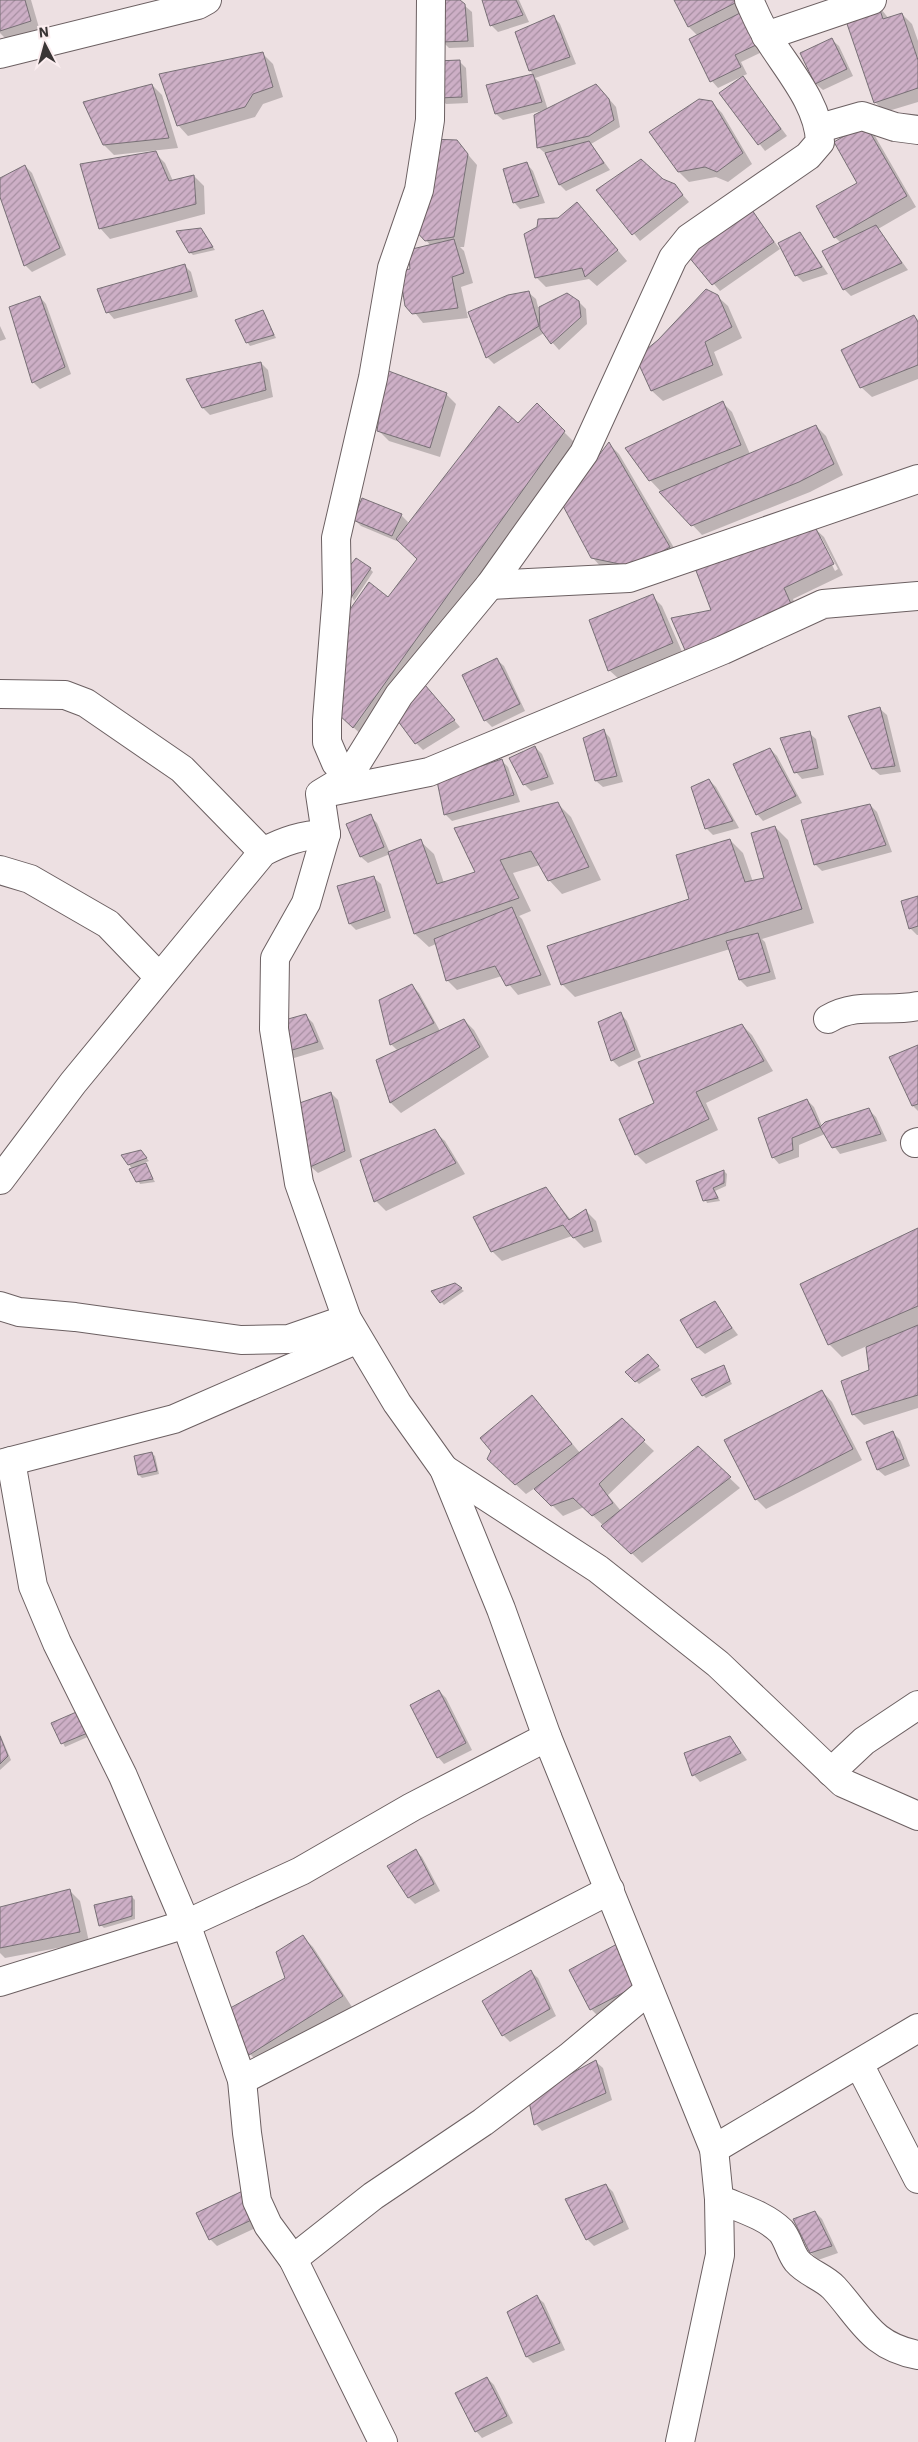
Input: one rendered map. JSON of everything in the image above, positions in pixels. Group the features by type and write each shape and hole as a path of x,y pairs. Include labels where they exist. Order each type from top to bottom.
{"street":[{"path":"0,54 198,5 207,0"},
{"path":"348,777 336,763 327,742 326,720 337,593 336,538 373,378 392,268 419,190 430,120 431,0"},
{"path":"320,794 348,777 399,695 490,585 584,453 673,258 689,238 808,156 820,142 820,128 807,100 766,36 749,0"},
{"path":"766,36 872,0"},
{"path":"820,128 862,116 895,127 918,130"},
{"path":"490,585 629,578 918,479"},
{"path":"320,794 429,772 723,650 823,604 918,596"},
{"path":"0,694 65,695 86,703 182,768 263,852"},
{"path":"320,794 326,834 306,903 275,958 274,1029 299,1183 352,1329 397,1403 444,1469 501,1609 547,1737 714,2149 719,2200 720,2255 680,2442"},
{"path":"0,1180 73,1083 263,852 286,840 308,834 326,834"},
{"path":"0,870 30,879 108,924 159,978"},
{"path":"828,1019 841,1011 858,1008 918,1006"},
{"path":"0,1306 19,1312 75,1317 241,1340 289,1339 352,1329"},
{"path":"352,1329 174,1419 6,1463 33,1586 58,1643 124,1776 186,1924 242,2080 248,2142 257,2201 268,2225 293,2259 383,2442"},
{"path":"444,1469 598,1569 718,1664 843,1783 918,1816"},
{"path":"831,1772 864,1741 918,1705"},
{"path":"0,1982 186,1924 301,1871 412,1807 547,1737"},
{"path":"242,2080 610,1890"},
{"path":"293,2259 373,2196 483,2122 569,2057 649,1990"},
{"path":"714,2149 918,2028"},
{"path":"859,2064 918,2179"},
{"path":"719,2200 758,2216 781,2231 796,2260 812,2274 832,2287 873,2336 904,2352 918,2355"}],"building":[{"path":"0,0 25,0 31,21 0,31"},
{"path":"432,0 460,0 465,4 468,41 441,42"},
{"path":"482,0 516,0 523,15 490,26"},
{"path":"674,0 739,0 739,1 688,27"},
{"path":"878,4 883,19 902,13 918,60 918,88 874,103 844,15"},
{"path":"740,13 756,45 735,55 741,67 710,82 689,39"},
{"path":"554,15 570,57 529,71 515,32"},
{"path":"832,38 847,69 815,84 800,53"},
{"path":"263,52 273,87 253,94 245,107 177,126 159,74"},
{"path":"460,60 462,97 438,98 436,61"},
{"path":"533,74 542,102 495,114 486,85"},
{"path":"743,76 781,129 758,145 719,93"},
{"path":"152,84 169,138 103,145 83,102"},
{"path":"596,84 609,99 614,120 589,136 537,148 534,115"},
{"path":"699,99 712,101 743,153 717,172 705,167 678,172 649,132"},
{"path":"865,124 907,196 834,238 816,206 857,183 834,142"},
{"path":"431,139 457,140 468,154 454,237 425,241 414,229"},
{"path":"589,141 604,163 559,185 545,153"},
{"path":"156,151 169,181 194,175 196,204 99,229 80,164"},
{"path":"641,159 663,179 675,184 683,195 632,235 596,190"},
{"path":"527,162 539,196 513,203 503,169"},
{"path":"25,165 60,248 24,266 0,197 0,178"},
{"path":"577,202 618,250 585,277 582,268 535,278 524,234 537,227 538,219 558,218"},
{"path":"752,210 774,242 712,285 688,256"},
{"path":"876,225 902,263 843,290 822,251"},
{"path":"201,228 213,247 189,253 176,231"},
{"path":"800,232 822,267 795,276 778,243"},
{"path":"454,239 464,273 452,277 458,308 412,314 405,306 402,287 392,272 410,269 408,250"},
{"path":"185,264 192,291 106,313 97,289"},
{"path":"706,289 718,295 732,327 705,342 713,365 651,391 636,358 658,340"},
{"path":"529,291 539,326 486,358 468,312 508,295"},
{"path":"567,293 579,301 581,317 551,344 540,329 539,307"},
{"path":"40,296 65,367 32,383 9,307"},
{"path":"263,310 274,335 246,343 235,320"},
{"path":"914,315 918,322 918,365 860,388 841,350"},
{"path":"261,362 266,390 202,408 186,379"},
{"path":"386,370 447,393 430,448 377,431"},
{"path":"723,401 741,445 649,481 625,448"},
{"path":"537,403 565,431 353,728 337,713 344,618 369,582 388,597 417,559 396,539 499,406 518,423"},
{"path":"816,425 834,464 799,482 691,526 659,492"},
{"path":"609,442 670,547 634,567 591,558 562,504"},
{"path":"362,498 402,514 392,536 353,520"},
{"path":"814,525 834,564 784,588 795,613 688,657 671,618 711,610 695,568"},
{"path":"356,558 371,568 350,599 348,568"},
{"path":"653,594 673,643 608,671 589,620"},
{"path":"497,658 520,704 484,721 462,675"},
{"path":"419,678 455,720 415,744 395,717"},
{"path":"880,707 895,766 872,769 848,716"},
{"path":"604,729 617,776 595,781 583,738"},
{"path":"810,731 818,768 794,773 780,738"},
{"path":"535,746 548,777 523,785 509,758"},
{"path":"770,748 796,796 756,815 733,764"},
{"path":"502,759 514,795 444,815 437,781"},
{"path":"709,779 733,821 705,829 691,787"},
{"path":"558,802 589,867 548,881 531,851 500,860 519,898 414,934 388,852 421,839 437,884 475,872 454,828"},
{"path":"870,804 886,845 814,865 801,820"},
{"path":"371,814 384,847 360,857 346,824"},
{"path":"775,826 802,909 561,985 547,946 689,899 676,855 730,839 745,882 764,878 751,833"},
{"path":"374,876 385,911 349,924 337,886"},
{"path":"918,896 918,926 909,929 901,901"},
{"path":"512,907 541,975 506,986 495,966 446,981 434,939"},
{"path":"758,933 770,972 739,980 726,941"},
{"path":"412,984 434,1023 390,1045 379,1000"},
{"path":"621,1012 635,1050 611,1061 598,1022"},
{"path":"306,1014 318,1042 286,1052 281,1021"},
{"path":"464,1019 480,1047 390,1103 376,1060"},
{"path":"742,1024 764,1061 696,1092 709,1119 635,1155 619,1119 654,1103 638,1062"},
{"path":"918,1045 918,1104 912,1106 889,1057"},
{"path":"331,1092 345,1151 310,1167 291,1106"},
{"path":"807,1099 820,1127 792,1138 793,1150 772,1158 758,1118"},
{"path":"869,1108 881,1134 832,1148 820,1127 825,1122"},
{"path":"435,1129 456,1163 374,1202 360,1160"},
{"path":"141,1150 147,1158 128,1165 121,1155"},
{"path":"146,1163 153,1179 136,1182 129,1169"},
{"path":"724,1170 724,1183 713,1188 718,1198 703,1201 696,1181"},
{"path":"546,1187 569,1220 586,1209 593,1231 573,1238 563,1225 491,1252 473,1217"},
{"path":"918,1228 918,1306 828,1345 800,1284"},
{"path":"455,1283 462,1288 440,1303 431,1291"},
{"path":"715,1301 732,1328 697,1348 680,1320"},
{"path":"918,1325 918,1395 852,1415 841,1381 869,1370 866,1347"},
{"path":"648,1354 659,1366 635,1382 625,1372"},
{"path":"724,1365 730,1381 702,1396 691,1379"},
{"path":"822,1390 853,1449 755,1500 724,1440"},
{"path":"532,1395 572,1444 515,1485 487,1459 491,1451 480,1438"},
{"path":"622,1418 645,1440 599,1484 613,1503 592,1516 573,1498 551,1506 534,1489"},
{"path":"893,1431 904,1459 877,1470 866,1442"},
{"path":"698,1446 731,1477 631,1554 601,1526"},
{"path":"152,1452 157,1471 138,1475 134,1456"},
{"path":"439,1690 466,1743 437,1758 410,1705"},
{"path":"81,1710 90,1732 61,1744 51,1723"},
{"path":"0,1736 8,1756 0,1764"},
{"path":"730,1736 741,1753 692,1776 684,1753"},
{"path":"416,1849 434,1884 408,1898 387,1866"},
{"path":"70,1889 80,1932 0,1948 0,1907"},
{"path":"132,1896 132,1916 99,1926 94,1905"},
{"path":"303,1935 343,1996 249,2055 223,2012 285,1978 276,1952"},
{"path":"617,1944 638,1985 590,2010 569,1970"},
{"path":"531,1970 550,2009 502,2036 482,2001"},
{"path":"596,2060 606,2093 534,2125 528,2097"},
{"path":"606,2184 623,2222 586,2240 565,2199"},
{"path":"249,2188 262,2215 209,2240 196,2213"},
{"path":"815,2211 832,2246 810,2253 793,2219"},
{"path":"537,2295 560,2343 526,2357 507,2312"},
{"path":"487,2377 507,2416 475,2432 455,2393"}]}
